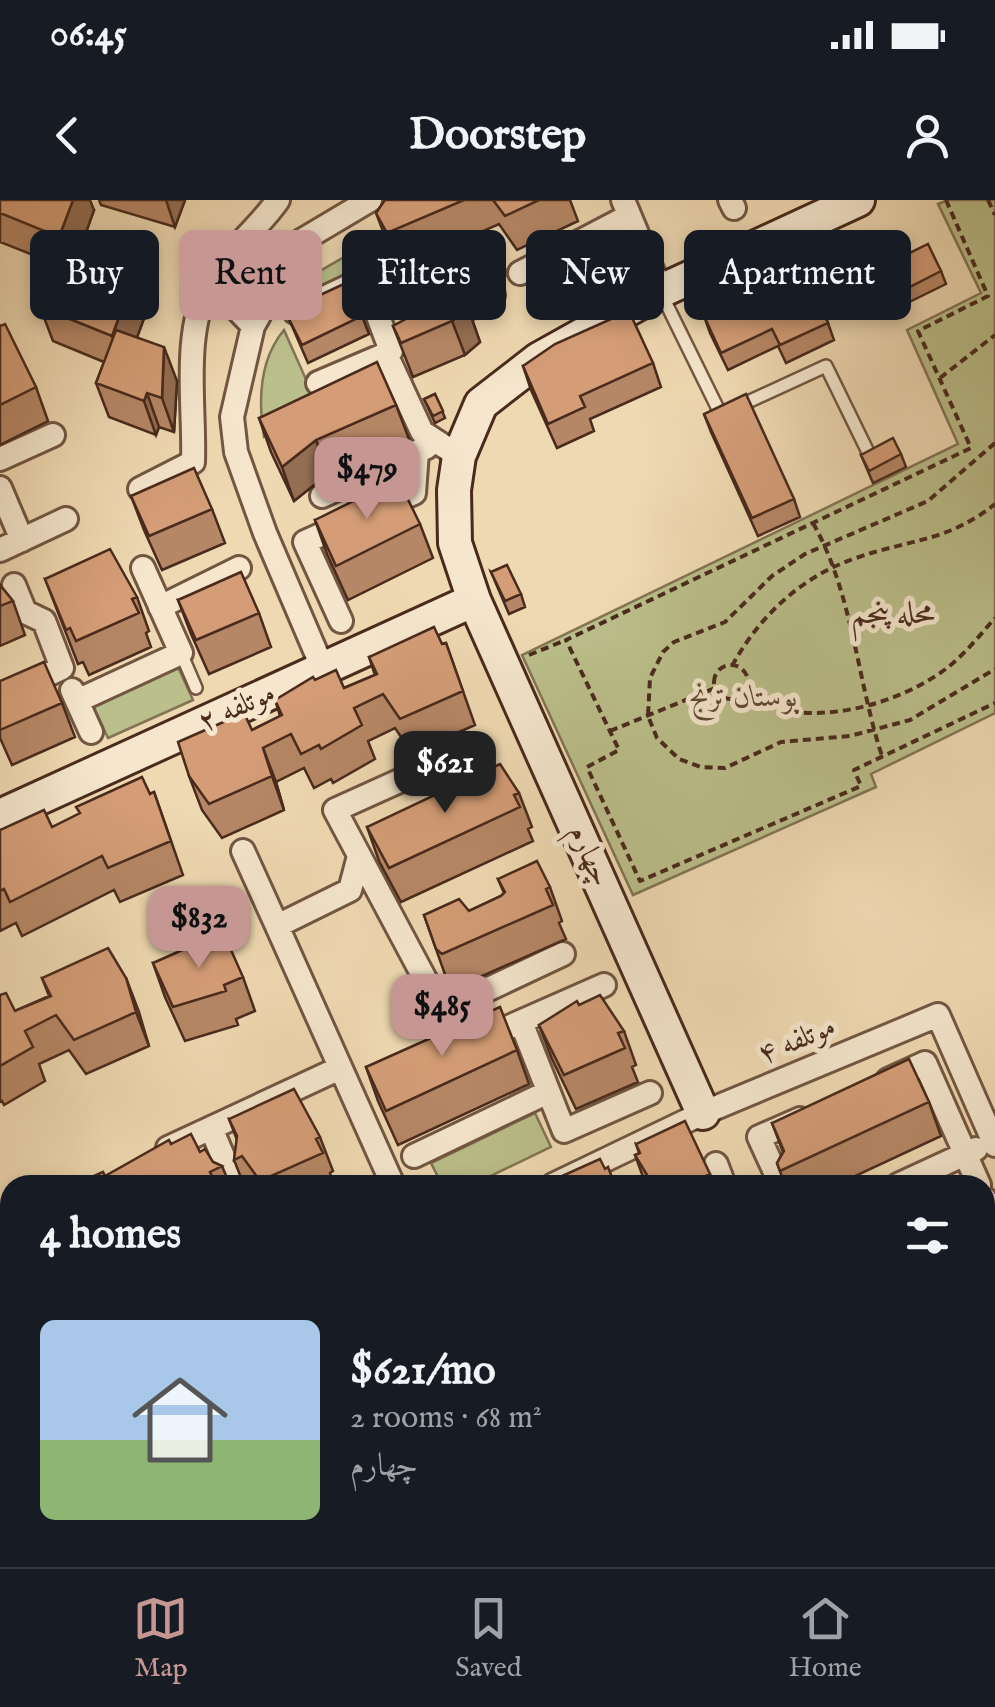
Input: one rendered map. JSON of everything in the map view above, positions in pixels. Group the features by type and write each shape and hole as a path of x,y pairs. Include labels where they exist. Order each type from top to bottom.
{"street":[{"path":"253,230 278,200"},
{"path":"324,669 236,452 232,417 253,326 301,241 370,200"},
{"name":"چهارم","path":"664,290 858,200"},
{"path":"520,273 626,208"},
{"path":"140,488 194,462 194,341 200,320"},
{"path":"247,320 253,326"},
{"path":"386,320 402,345 422,432 437,450"},
{"path":"318,383 448,320"},
{"name":"چهارم","path":"609,320 539,359 481,404 437,450 454,490 456,542 474,600 703,1113"},
{"path":"0,459 54,435"},
{"path":"322,496 437,450"},
{"path":"341,621 305,542 414,493 437,450"},
{"path":"0,488 22,540"},
{"path":"0,550 66,519"},
{"path":"77,701 181,652 143,568"},
{"path":"160,607 238,568"},
{"path":"14,586 25,612 44,621 90,732"},
{"name":"موتلفه ۲","path":"0,816 474,600"},
{"path":"0,697 62,668"},
{"path":"468,750 335,810 442,1011 562,954"},
{"path":"243,851 340,1068 360,1092 381,1175"},
{"path":"276,926 350,890 359,856"},
{"path":"470,1044 604,985"},
{"name":"موتلفه ۴","path":"574,1175 703,1113 938,1015 988,1109 994,1142"},
{"path":"521,1022 564,1131 650,1093"},
{"path":"858,1093 925,1063 974,1175"},
{"path":"143,1159 340,1068"},
{"path":"414,1156 548,1092"},
{"path":"776,1175 759,1138 826,1108"},
{"path":"210,1128 230,1175"},
{"path":"920,1175 994,1142"}],"lane":[{"path":"664,298 718,416 826,366 867,450"},
{"path":"181,652 196,688"}],"path":[{"path":"504,666 971,448 918,331 988,296 946,200"},
{"path":"988,200 995,215"},
{"path":"940,378 995,335"},
{"path":"995,442 928,500 894,519 825,544 772,576 724,622 674,642 663,652 650,678 648,716 656,738 671,752 690,764 714,768 781,742 874,731 920,715 995,669"},
{"path":"715,688 718,673 732,666 766,616 832,567 944,536 995,504"},
{"path":"813,522 825,544 853,632 866,705 882,756"},
{"path":"715,688 726,698 742,695 789,710 866,705 929,680 949,666 995,618"},
{"path":"566,640 619,750 587,767 640,881 860,786 854,770 995,703"},
{"path":"732,666 748,680 742,695"},
{"path":"610,731 715,688"}],"green space":[{"path":"475,200 488,230 478,230"},
{"name":"بوستان ترنج","path":"948,200 995,200 995,713 871,774 876,787 633,895 522,655 958,444 907,330 981,293 938,204"},
{"path":"342,258 342,282 322,292 322,270"},
{"path":"284,330 320,411 264,437 262,381 269,354"},
{"path":"178,667 193,700 108,738 93,706"},
{"path":"535,1113 551,1147 493,1175 437,1175 431,1163"}],"building":[{"path":"0,200 73,200 62,230 42,230 0,213"},
{"path":"385,200 464,200 394,230 385,230 376,213"},
{"path":"493,200 539,200 505,216"},
{"path":"928,244 941,271 911,286 911,252"},
{"path":"342,285 342,320 354,320 302,345 290,320 322,320 322,294"},
{"path":"72,320 118,320 112,336"},
{"path":"404,320 453,320 401,343 393,326"},
{"path":"609,320 633,320 653,363 580,396 585,407 548,424 523,366 555,344"},
{"path":"706,320 828,323 780,345 772,329 721,353"},
{"path":"5,324 36,387 0,405 0,326"},
{"path":"116,330 164,347 162,398 147,393 144,401 96,383"},
{"path":"377,362 396,405 316,440 282,467 259,418"},
{"path":"435,394 443,411 433,416 424,399"},
{"path":"746,394 794,499 752,518 704,414"},
{"path":"893,438 901,454 869,471 861,455"},
{"path":"194,468 212,509 149,536 131,496"},
{"path":"398,479 420,524 336,566 315,520"},
{"path":"110,549 137,597 132,599 139,613 76,641 70,628 66,630 45,579"},
{"path":"507,565 521,594 505,601 491,572"},
{"path":"241,572 259,613 196,640 178,600"},
{"path":"0,585 13,601 0,606"},
{"path":"434,627 442,644 446,643 463,691 400,719 383,694 354,708 362,725 321,749 319,745 301,754 291,734 263,748 272,776 209,804 189,776 178,742 244,713 252,730 282,715 275,700 313,677 315,680 336,670 344,688 377,674 369,657"},
{"path":"44,662 62,703 0,730 0,681"},
{"path":"500,764 519,793 514,795 520,807 389,868 367,827"},
{"path":"142,777 150,794 154,792 171,841 108,868 102,856 10,902 4,889 0,891 0,830 44,810 52,827 80,813 76,807"},
{"path":"537,861 550,887 546,889 553,905 442,954 436,949 424,915 459,899 469,911 501,896 505,892 498,879"},
{"path":"223,932 243,977 224,985 226,991 173,1007 153,963"},
{"path":"108,948 126,978 136,1012 74,1040 56,1015 25,1031 33,1047 0,1066 0,995 6,993 15,1011 51,996 42,978"},
{"path":"600,995 624,1031 618,1033 625,1048 564,1075 539,1025 577,1001 579,1005"},
{"path":"500,1007 517,1050 386,1111 366,1067"},
{"path":"909,1059 929,1102 780,1171 777,1163 784,1151 772,1123"},
{"path":"294,1089 320,1137 316,1139 323,1153 274,1175 256,1175 242,1156 234,1160 237,1136 229,1119"},
{"path":"685,1121 710,1174 647,1175 635,1155 640,1153 636,1144"},
{"path":"191,1134 200,1152 205,1149 213,1162 222,1166 210,1172 211,1175 107,1175 169,1140 171,1144"},
{"path":"600,1159 611,1175 564,1175"}],"district":[{"name":"محله پنجم","path":"893,614"}]}
